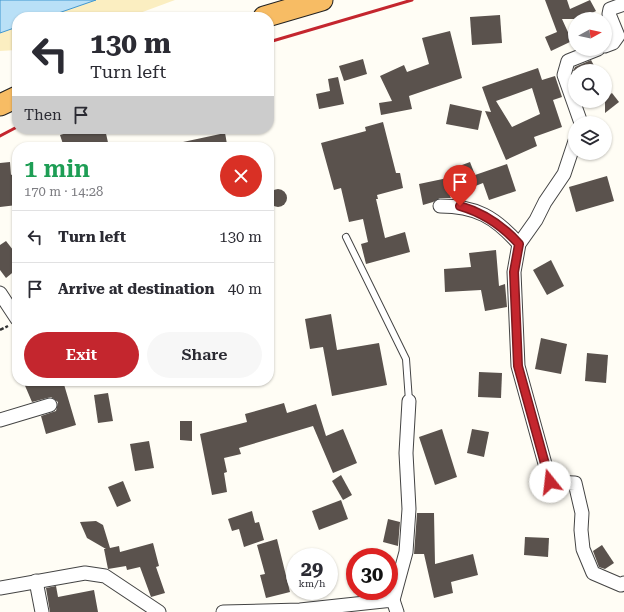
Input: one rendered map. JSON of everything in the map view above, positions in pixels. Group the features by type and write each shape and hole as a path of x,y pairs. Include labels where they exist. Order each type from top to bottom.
{"highway":[{"path":"274,14 322,0"},
{"path":"0,105 12,100"}],"street":[{"path":"609,12 610,9 624,4"},
{"path":"612,21 618,36 612,43"},
{"path":"579,56 568,60 564,75 579,116"},
{"path":"568,159 560,180 536,220 519,244 514,272 518,366 550,482 575,483 582,513 581,530 583,549 593,573 621,585 624,583"},
{"path":"440,206 460,206 478,211 504,228 519,244"},
{"path":"0,293 12,311"},
{"path":"223,612 395,606 406,552 409,509 406,453 408,401"},
{"path":"0,420 50,405"},
{"path":"0,588 85,573 105,576 159,612"},
{"path":"36,581 42,612"}],"lane":[{"path":"346,237 406,359 408,401"}],"sand":[{"path":"96,0 175,0 143,12 61,12"},
{"path":"12,29 12,50 0,51 0,33"}],"water":[{"path":"0,0 96,0 61,12 12,12 12,29 0,33"}],"building":[{"path":"545,0 567,0 570,9 590,0 596,11 568,12 568,19 562,19 568,32 568,43 551,51 545,37 557,32"},
{"path":"500,15 502,43 472,45 470,17"},
{"path":"450,31 462,78 409,96 412,109 381,115 379,103 392,101 380,76 404,65 407,72 429,64 422,38"},
{"path":"363,59 367,74 344,81 339,66"},
{"path":"591,60 593,64 582,64"},
{"path":"538,68 542,80 555,76 562,97 553,100 562,127 534,137 537,146 506,160 485,111 491,112 482,87","holes":["532,88 540,114 512,127 496,101"]},
{"path":"338,77 344,104 319,109 316,94 330,91 328,79"},
{"path":"612,93 619,102 612,108"},
{"path":"450,104 482,111 478,130 446,124"},
{"path":"605,108 611,108 605,113"},
{"path":"383,122 396,173 400,173 403,188 377,195 378,199 376,199 385,238 405,232 410,252 366,264 361,244 368,242 363,219 349,222 341,188 334,190 321,143 366,131 365,127"},
{"path":"106,134 108,142 62,142 60,135"},
{"path":"225,134 227,142 183,142"},
{"path":"10,162 12,174 12,206 0,207 0,163"},
{"path":"470,162 475,175 507,164 516,191 489,200 483,183 450,196 451,198 440,198 423,205 419,184 457,176 454,168"},
{"path":"607,176 614,201 576,212 569,187"},
{"path":"274,189 282,189 287,194 287,202 285,205 282,207 274,207"},
{"path":"6,241 12,249 12,273 6,278 0,270 0,245"},
{"path":"496,250 499,286 505,284 507,307 485,311 481,290 445,292 444,269 471,267 469,253"},
{"path":"551,260 564,286 547,295 533,270"},
{"path":"331,314 337,350 379,343 387,385 332,396 323,347 310,349 305,319"},
{"path":"541,338 567,344 561,374 535,369"},
{"path":"587,353 608,355 606,383 585,381"},
{"path":"479,372 502,373 501,398 478,397"},
{"path":"25,386 64,386 76,425 46,434 41,416 56,411 58,402 51,397 32,402"},
{"path":"108,393 113,421 98,423 94,395"},
{"path":"284,403 287,413 316,404 326,436 343,429 357,463 333,473 313,426 239,448 241,454 224,458 227,472 224,473 227,492 212,495 200,434 247,422 245,414"},
{"path":"180,421 192,421 192,441 180,440"},
{"path":"442,429 457,477 435,485 419,437"},
{"path":"472,429 489,432 484,457 467,453"},
{"path":"149,441 154,468 135,471 130,444"},
{"path":"341,475 352,495 343,500 332,481"},
{"path":"123,481 131,501 117,507 108,487"},
{"path":"341,500 348,519 319,530 312,511"},
{"path":"252,511 255,523 259,522 264,540 244,547 239,529 232,531 228,519"},
{"path":"417,513 434,513 435,564 473,554 478,575 451,582 453,593 434,598 424,554 414,554"},
{"path":"388,519 400,522 398,546 383,542"},
{"path":"96,521 103,525 110,548 119,546 120,552 153,543 159,566 156,567 165,593 151,597 140,567 127,570 126,566 108,569 104,549 106,549 87,538 80,522"},
{"path":"525,537 549,538 548,557 524,555"},
{"path":"277,539 286,576 286,593 266,598 260,575 265,574 257,545"},
{"path":"602,545 614,563 605,569 599,567 593,551"},
{"path":"56,586 58,597 94,590 98,612 50,612 46,588"}],"railway":[{"path":"274,41 412,0"},
{"path":"0,136 12,130"}],"route":[{"path":"460,206 478,211 504,228 519,244 514,272 518,366 550,482"}]}
